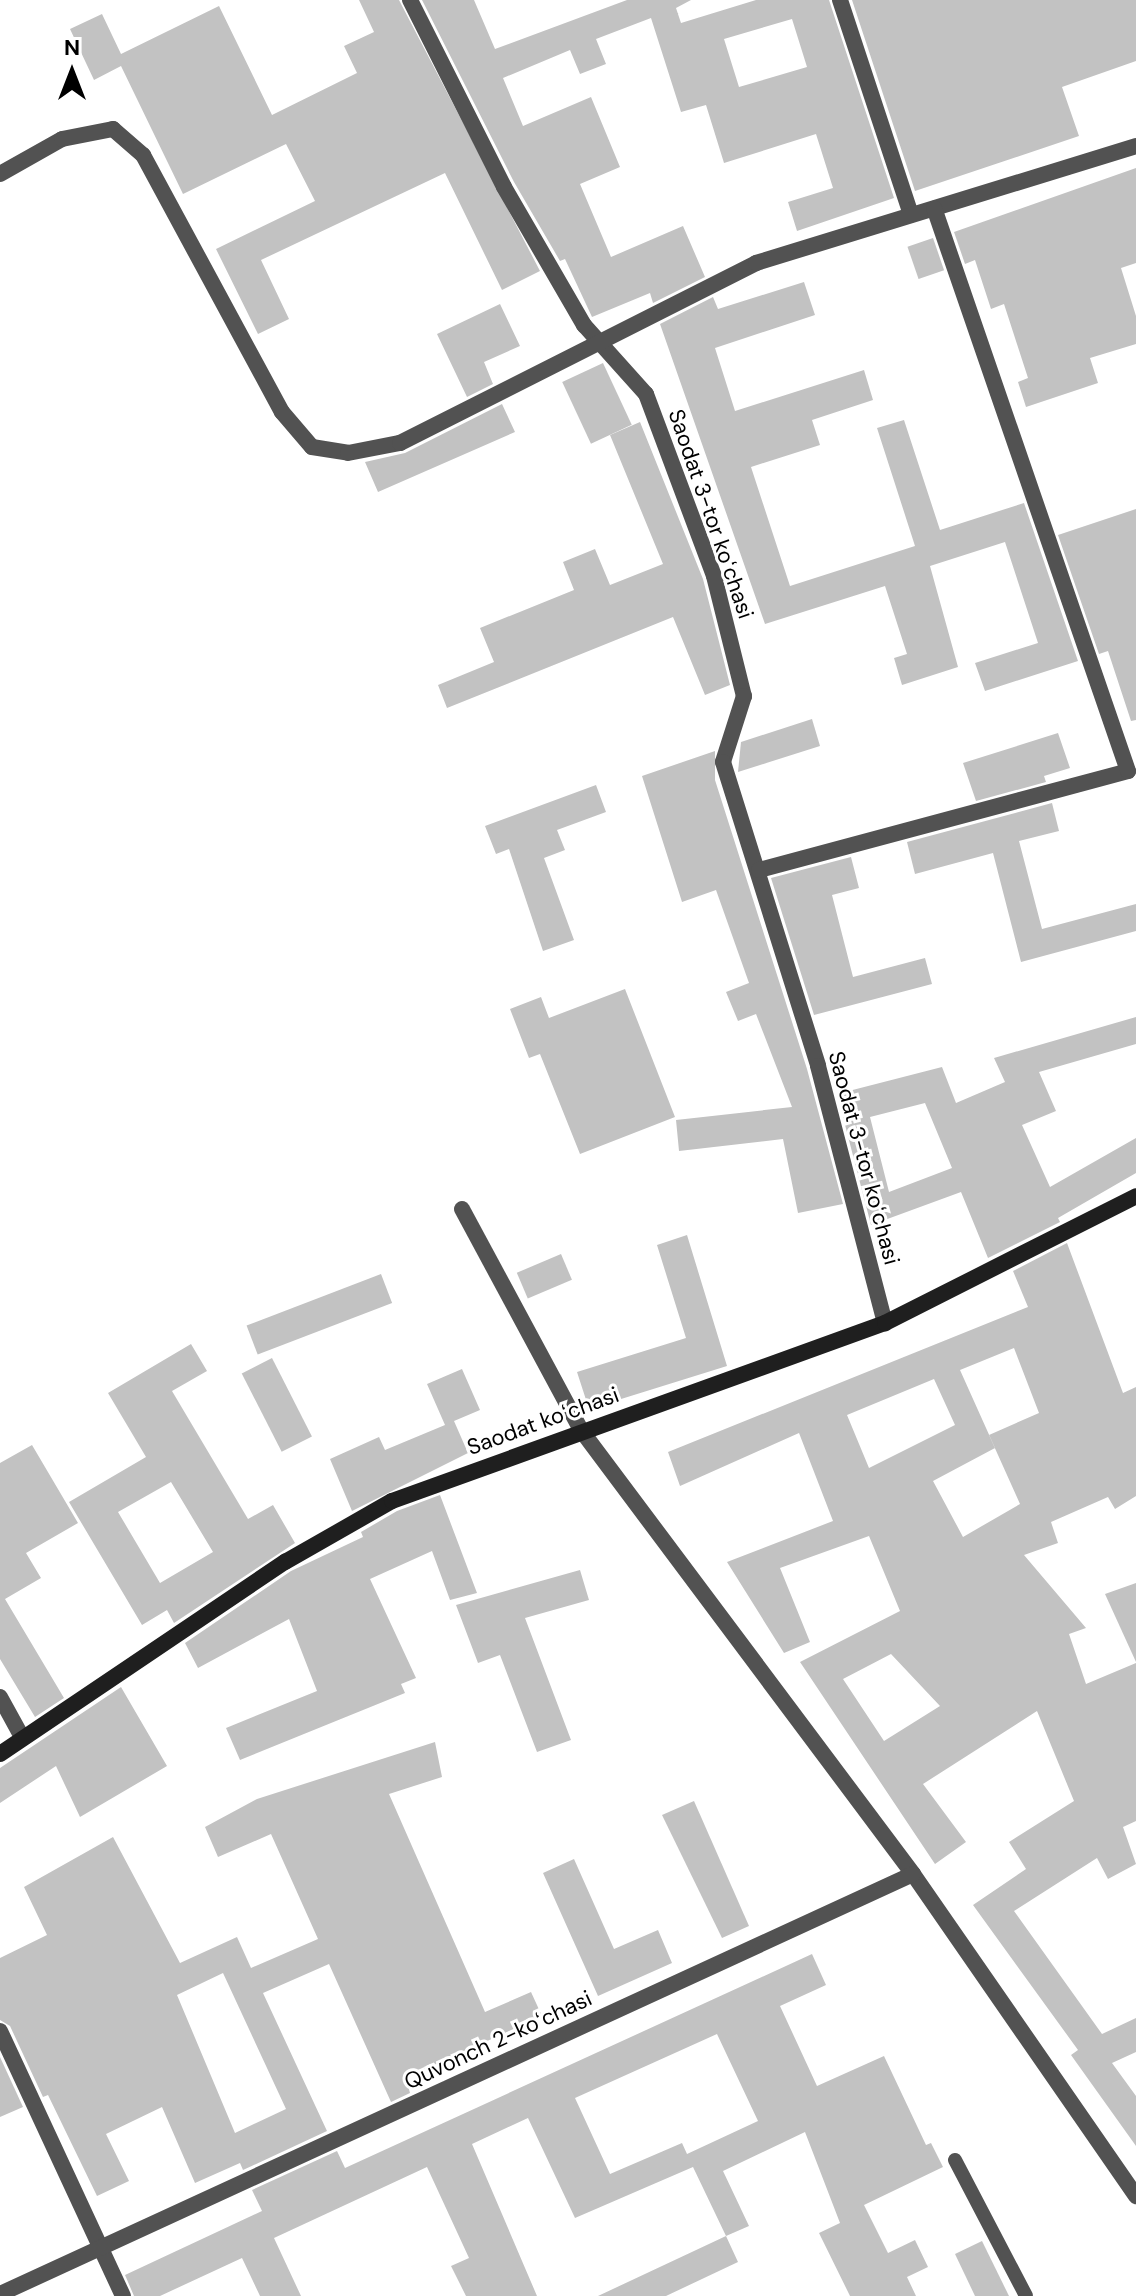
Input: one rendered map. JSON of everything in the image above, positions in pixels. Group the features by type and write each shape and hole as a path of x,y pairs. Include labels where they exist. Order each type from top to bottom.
{"street":[{"name":"Saodat 3-tor koʻchasi","path":"410,0 504,187 598,341 646,394 714,576 744,696 723,762 818,1066 885,1323"},
{"path":"840,0 911,215"},
{"path":"0,174 91,129 113,129 143,155 282,412 312,447 348,453 400,443 756,263 1136,146"},
{"path":"759,870 1128,771 934,208"},
{"name":"Saodat koʻchasi","path":"0,1754 285,1562 392,1501 581,1430 885,1323 1136,1196"},
{"path":"462,1209 581,1430 913,1874 1136,2196"},
{"path":"0,1697 22,1737"},
{"name":"Quvonch 2-koʻchasi","path":"0,2294 100,2245 913,1874"},
{"path":"0,2031 123,2296"}],"lane":[{"path":"955,2160 1026,2296"}],"building":[{"path":"359,0 399,0 540,271 502,290 445,173 261,260 289,319 258,334 216,249 315,201 286,144 183,194 121,66 94,80 70,29 102,14 121,54 219,6 272,115 357,73 344,46 374,32"},
{"path":"422,0 474,0 495,49 627,0 691,0 676,8 681,23 756,0 829,0 894,198 797,231 788,202 833,188 816,134 724,163 706,105 681,112 651,18 596,39 606,64 580,74 570,50 503,78 523,126 591,97 620,167 580,184 611,257 683,226 705,277 653,303 650,293 592,317 565,259 560,261 514,182","holes":["792,19 807,67 739,87 724,39"]},
{"path":"852,0 1136,0 1136,61 1062,87 1079,136 915,191"},
{"path":"1136,168 1136,263 1121,268 1136,316 1136,344 1090,358 1098,383 1026,407 1018,382 1028,378 1004,304 991,309 975,260 965,264 954,232"},
{"path":"933,238 944,270 919,279 907,247"},
{"path":"804,282 815,315 715,348 735,411 864,370 873,400 812,420 820,445 751,467 790,586 915,546 877,428 904,420 940,530 1024,503 1078,661 985,691 975,663 1038,643 1005,542 930,566 958,667 902,685 894,658 907,654 885,586 765,624 660,324 713,297 718,309"},
{"path":"500,304 520,346 484,362 493,384 467,397 437,334"},
{"path":"603,363 632,425 591,444 562,382"},
{"path":"502,404 515,432 378,492 365,462 405,453"},
{"path":"640,422 703,579 730,685 705,695 673,617 447,708 438,685 494,662 480,628 574,590 563,562 595,549 610,585 663,564 610,435"},
{"path":"1136,509 1136,720 1131,721 1108,651 1099,654 1058,535"},
{"path":"812,719 820,746 738,772 741,742"},
{"path":"1058,733 1070,768 1044,776 1046,782 976,801 963,763"},
{"path":"715,751 715,780 807,1069 843,1204 798,1213 783,1139 679,1151 676,1120 792,1107 756,1014 738,1021 726,992 749,983 716,890 682,902 642,776"},
{"path":"596,785 606,812 557,830 565,850 544,858 574,940 543,951 509,849 496,854 485,826"},
{"path":"1052,803 1059,831 1019,841 1042,929 1136,904 1136,931 1021,962 993,853 915,874 907,842"},
{"path":"851,857 859,888 832,895 853,977 925,958 932,984 814,1015 771,878"},
{"path":"625,989 675,1117 580,1154 540,1054 529,1058 510,1009 541,997 549,1018"},
{"path":"1136,1017 1136,1044 1039,1072 1056,1111 1022,1125 1050,1187 1136,1138 1136,1173 1058,1218 1060,1222 988,1258 961,1192 871,1225 837,1094 942,1067 956,1103 1005,1082 994,1058","holes":["925,1103 952,1168 889,1192 870,1117"]},
{"path":"687,1235 727,1366 589,1409 577,1372 686,1338 657,1245"},
{"path":"1067,1243 1123,1393 1136,1387 1136,1496 1115,1509 1108,1497 1051,1522 1058,1543 1024,1555 1086,1628 1069,1634 1086,1684 1136,1663 1136,1821 1123,1827 1136,1864 1108,1879 1097,1858 1014,1911 1102,2034 1136,2018 1136,2052 1112,2063 1136,2096 1136,2146 1071,2055 1078,2050 973,1905 1026,1869 1009,1842 1074,1801 1037,1711 923,1784 966,1842 935,1864 800,1662 900,1611 869,1536 780,1568 810,1642 784,1653 727,1562 833,1521 799,1433 680,1486 668,1452 1028,1307 1013,1271","holes":["1014,1348 1039,1413 989,1435 960,1370","934,1379 955,1425 869,1468 847,1415","995,1448 1020,1504 963,1537 933,1481","891,1654 940,1706 884,1741 843,1679"]},
{"path":"561,1254 572,1280 528,1299 517,1273"},
{"path":"381,1274 392,1303 258,1355 247,1326"},
{"path":"191,1344 207,1371 172,1391 248,1519 273,1505 295,1543 174,1623 167,1610 142,1625 69,1502 146,1457 108,1393","holes":["171,1482 213,1552 160,1583 118,1512"]},
{"path":"272,1358 312,1436 282,1452 242,1373"},
{"path":"462,1369 480,1410 454,1421 468,1453 352,1511 330,1459 379,1437 385,1450 445,1425 427,1384"},
{"path":"32,1445 78,1523 26,1553 41,1578 5,1599 64,1698 35,1717 0,1659 0,1463"},
{"path":"440,1495 477,1593 450,1600 432,1551 370,1579 416,1678 401,1684 405,1693 240,1760 226,1728 317,1691 289,1619 198,1668 185,1643 291,1571 363,1537 361,1532 397,1511"},
{"path":"580,1570 589,1600 525,1618 571,1740 537,1752 500,1655 478,1663 456,1605"},
{"path":"1136,1583 1136,1662 1105,1594"},
{"path":"121,1687 167,1766 80,1817 56,1766 0,1803 0,1768"},
{"path":"435,1742 442,1777 389,1794 485,2012 531,1992 542,2016 406,2078 410,2093 391,2102 329,1964 263,1993 327,2131 243,2170 240,2163 195,2183 162,2107 106,2134 129,2181 97,2196 48,2095 43,2097 10,2026 0,2020 0,1958 47,1935 24,1887 113,1837 180,1963 237,1937 251,1968 318,1939 271,1834 218,1857 205,1827 257,1799","holes":["223,1973 286,2109 235,2133 177,1995"]},
{"path":"694,1801 749,1926 722,1938 662,1815"},
{"path":"574,1859 614,1949 658,1930 672,1963 598,1996 543,1873"},
{"path":"812,1954 826,1985 780,2006 817,2086 884,2056 926,2145 931,2143 943,2167 864,2205 888,2253 915,2240 928,2267 907,2277 916,2296 850,2296 819,2233 840,2223 805,2132 723,2171 749,2226 726,2236 693,2167 575,2218 528,2118 472,2144 537,2296 466,2296 451,2266 469,2258 427,2167 274,2238 301,2296 260,2296 242,2258 160,2296 134,2296 125,2275 262,2211 252,2190 337,2151 345,2168","holes":["717,2034 758,2121 687,2154 682,2143 610,2174 575,2098"]},
{"path":"0,2057 23,2107 0,2117"},
{"path":"726,2236 738,2262 666,2296 598,2296"},
{"path":"982,2241 1009,2296 975,2296 955,2254"}]}
